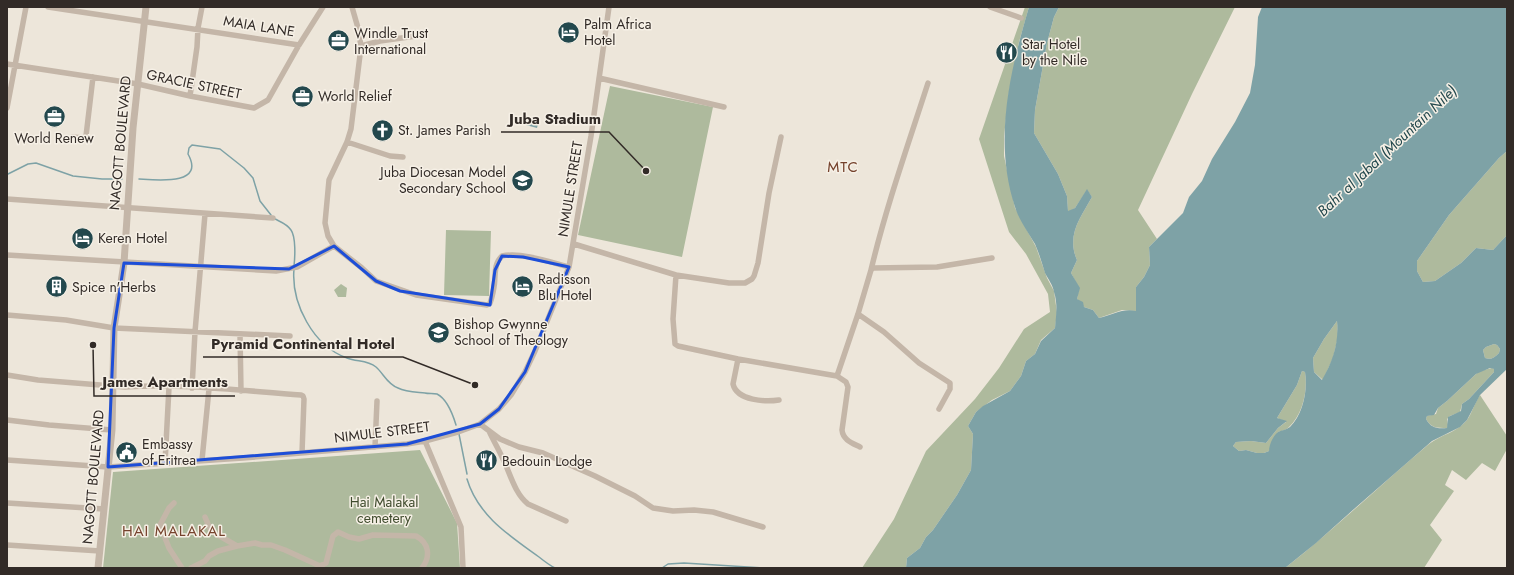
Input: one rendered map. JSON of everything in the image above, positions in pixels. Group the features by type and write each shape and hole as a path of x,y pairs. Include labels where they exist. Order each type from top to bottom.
{"street":[{"path":"7,108 26,7"},
{"name":"MAIA LANE","path":"48,7 198,28 299,45"},
{"name":"NAGOTT BOULEVARD","path":"98,568 112,430 114,328 124,263 133,128 146,7"},
{"path":"190,96 202,7"},
{"name":"GRACIE STREET","path":"7,64 138,84 250,108 259,106 268,100 299,45 323,7"},
{"path":"352,7 361,46 355,100 347,142 329,180 327,190 325,223 328,236 334,246 376,281 400,291 416,295 487,305 490,303 495,286 496,270 502,256 523,256 569,267"},
{"name":"NIMULE STREET","path":"7,460 108,467 302,453 425,441 480,424 499,409 511,395 525,372 569,267 574,244 609,7"},
{"path":"990,7 1021,18"},
{"path":"361,46 380,41 416,36"},
{"path":"72,137 84,138 86,136 93,77"},
{"path":"599,78 724,107"},
{"path":"837,376 858,314 905,152 928,83"},
{"path":"574,244 676,275 745,283 754,276 781,137"},
{"path":"347,142 390,156 403,157"},
{"path":"7,199 273,218"},
{"path":"192,388 205,214"},
{"path":"7,255 276,271 296,267 334,246"},
{"path":"871,270 873,268 937,267 992,258"},
{"path":"676,275 673,320 675,344 678,346 738,359 837,376 846,382 848,388 843,434 846,439 860,447"},
{"path":"858,314 884,332 919,363 948,380 950,383 950,389 939,409"},
{"path":"7,315 66,320 114,328 290,336"},
{"path":"240,334 241,391"},
{"path":"738,359 733,384 734,388 738,392 758,400 779,400"},
{"path":"7,375 55,382 125,387 192,388 303,396 302,453"},
{"path":"164,463 169,387"},
{"path":"202,460 209,389"},
{"path":"375,447 378,401"},
{"path":"7,420 112,430"},
{"path":"480,424 500,439 520,447 543,453 595,476 635,496 653,508 673,511 694,510 713,512 763,527"},
{"path":"489,431 523,500 528,504 566,521"},
{"path":"425,441 461,527 463,568"},
{"path":"7,503 104,509"},
{"path":"174,503 169,508 160,525 169,548 182,568"},
{"path":"205,517 211,531 237,546"},
{"path":"191,568 205,561 209,556 218,551 255,543 270,545 285,550 320,566 326,563 333,536 338,532 359,539 373,535 416,536 421,539 428,551 427,559 422,568"},
{"path":"7,545 100,551"}],"highlighted area":[{"path":"334,246 376,281 400,291 490,305 495,270 502,256 523,257 569,267 525,372 499,409 480,424 407,444 108,467 114,328 124,263 289,269"}],"green space":[{"path":"1025,7 1029,7 1019,42 1009,92 1004,136 1004,156 1015,208 1036,247 1047,278 1054,291 1057,313 1055,328 1041,340 1035,354 1026,361 1021,376 1010,391 992,400 976,412 968,426 973,434 971,470 957,495 933,530 926,537 920,548 907,558 906,568 862,568 894,519 926,451 975,399 999,368 1024,329 1050,312 1048,294 1026,254 1009,232 979,139"},
{"path":"1059,7 1235,7 1192,94 1138,210 1157,239 1149,247 1150,265 1144,277 1136,287 1136,311 1122,310 1099,318 1093,310 1084,307 1077,299 1079,288 1071,273 1077,260 1074,251 1074,234 1076,227 1092,197 1087,190 1075,208 1068,212 1067,196 1058,174 1034,133 1035,110 1047,43 1054,17"},
{"path":"610,86 713,107 682,257 578,235"},
{"path":"1507,151 1507,235 1493,250 1476,248 1461,263 1435,281 1423,282 1417,271 1417,261 1449,215 1499,158"},
{"path":"446,230 491,231 489,296 444,295"},
{"path":"341,284 347,288 346,297 338,297 334,290"},
{"path":"1337,321 1338,337 1333,358 1323,380 1314,372 1313,358"},
{"path":"1494,344 1500,349 1499,353 1492,358 1485,358 1483,350"},
{"path":"1492,368 1494,369 1494,372 1469,399 1462,404 1460,412 1450,416 1447,419 1447,428 1435,427 1428,422 1426,419 1427,416 1436,414 1438,408 1476,374 1480,371"},
{"path":"1302,371 1305,372 1306,386 1301,409 1294,422 1289,427 1278,432 1269,451 1257,453 1246,450 1239,451 1233,446 1236,442 1251,441 1266,443 1278,428 1286,422 1277,418 1297,385"},
{"path":"1480,395 1507,436 1507,449 1495,471 1482,463 1466,480 1452,470 1445,485 1454,491 1430,525 1442,540 1424,568 1285,568 1322,538 1429,444 1459,428 1469,417"},
{"name":"Hai Malakal cemetery","path":"420,450 457,523 460,568 103,568 113,472"}],"water":[{"name":"Bahr al Jabal (Mountain Nile)","path":"1029,7 1059,7 1054,17 1047,43 1035,110 1034,133 1058,174 1067,196 1068,211 1075,208 1087,189 1092,197 1076,227 1074,234 1074,251 1077,260 1071,273 1080,288 1077,299 1083,302 1084,307 1093,310 1099,318 1127,310 1136,311 1136,287 1144,277 1150,265 1149,247 1183,213 1189,197 1202,181 1212,159 1235,122 1250,93 1255,65 1258,17 1262,7 1507,7 1507,151 1499,158 1449,215 1417,261 1417,271 1423,282 1435,281 1461,263 1476,248 1493,250 1507,235 1507,369 1480,395 1467,420 1460,427 1432,441 1316,543 1285,568 906,568 907,558 920,548 926,537 933,530 957,495 971,470 973,434 968,426 976,412 983,406 1010,391 1021,376 1026,361 1035,354 1041,341 1055,328 1056,306 1052,284 1045,273 1035,244 1021,221 1015,207 1005,157 1005,132 1010,81","holes":["1337,321 1337,337 1334,352 1322,380 1314,372 1313,358","1494,344 1497,345 1500,349 1499,353 1492,358 1485,358 1483,350","1490,368 1494,369 1494,372 1469,399 1462,404 1461,411 1448,417 1447,428 1437,428 1432,426 1426,419 1427,416 1434,415 1438,408 1476,374","1302,371 1305,372 1306,386 1304,401 1301,409 1290,427 1276,434 1269,451 1264,453 1246,450 1239,451 1233,446 1236,442 1251,441 1266,443 1278,428 1287,421 1277,418 1297,385"]},
{"path":"524,116 539,120 537,128 522,124"}],"waterway":[{"path":"139,179 167,180 185,176 190,172 192,164 188,154 189,148 192,145 220,149 244,168 253,178 260,201 271,215"},
{"path":"8,174 28,164 36,163 73,176 102,179 122,179"},
{"path":"275,219 288,226 293,233 295,247 294,266"},
{"path":"294,269 296,296 300,309 314,334 324,344 347,358 373,365 391,384 398,388 411,392 437,394 441,396 447,403 456,425"},
{"path":"459,434 467,474"},
{"path":"467,479 479,504 496,524 506,533 555,568"},
{"path":"662,568 668,564 684,563 764,568"}],"place":[{"name":"Palm Africa Hotel","path":"568,32"},
{"name":"Windle Trust International","path":"338,41"},
{"name":"Star Hotel by the Nile","path":"1006,52"},
{"name":"World Relief","path":"302,96"},
{"name":"World Renew","path":"54,116"},
{"name":"St. James Parish","path":"382,130"},
{"name":"Juba Stadium","path":"646,171"},
{"name":"Juba Diocesan Model Secondary School","path":"522,180"},
{"name":"Keren Hotel","path":"82,238"},
{"name":"Spice n'Herbs","path":"57,287"},
{"name":"Radisson Blu Hotel","path":"523,287"},
{"name":"Bishop Gwynne School of Theology","path":"438,332"},
{"name":"James Apartments","path":"93,345"},
{"name":"Pyramid Continental Hotel","path":"475,385"},
{"name":"Embassy of Eritrea","path":"127,452"},
{"name":"Bedouin Lodge","path":"487,461"}],"district":[{"name":"MTC","path":"843,167"},
{"name":"HAI MALAKAL","path":"174,531"}]}
